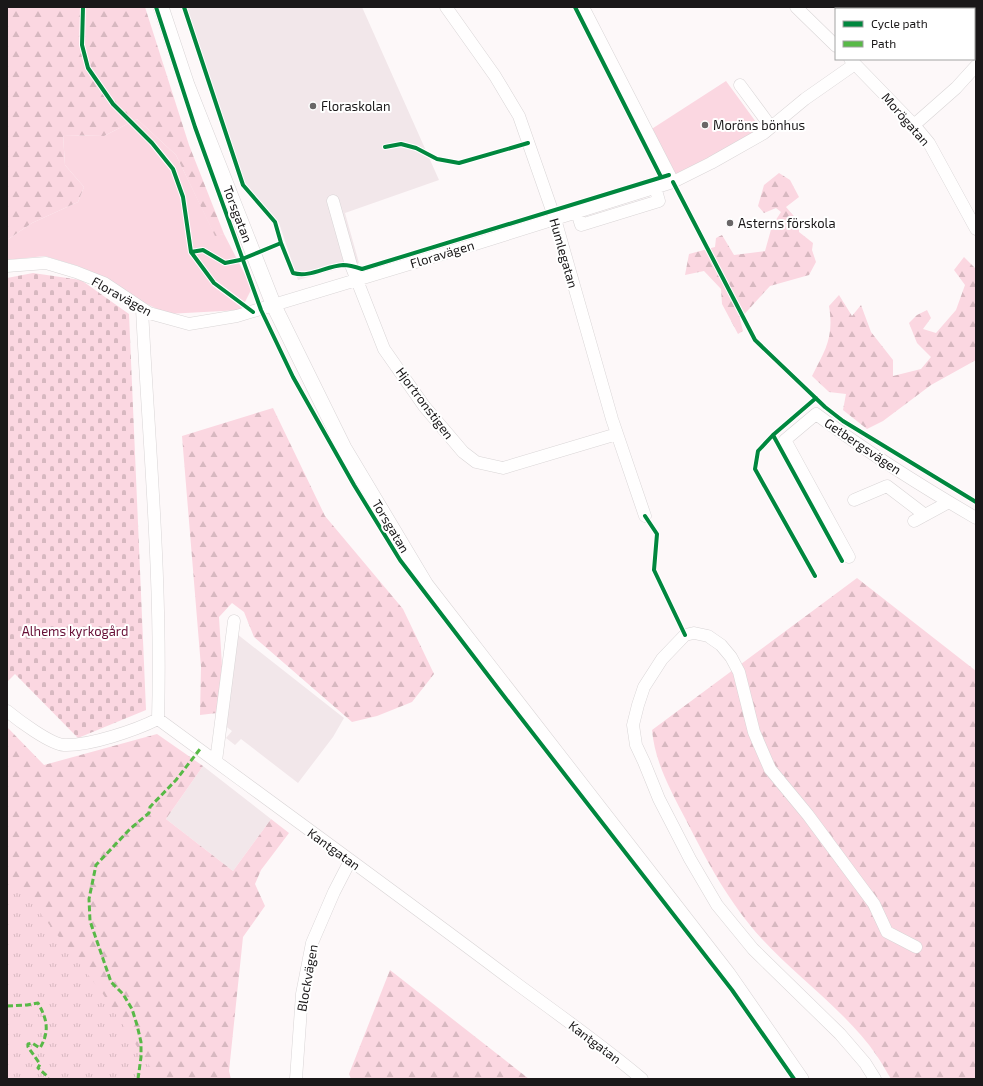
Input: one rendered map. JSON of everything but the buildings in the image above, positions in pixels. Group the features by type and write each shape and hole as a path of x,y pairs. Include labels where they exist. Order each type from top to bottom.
{"main road":[{"name":"Torsgatan","path":"161,7 187,85 274,306 344,448 426,585 728,974 801,1079"}],"street":[{"name":"Humlegatan","path":"446,7 495,76 519,116 555,219 617,434 645,516"},
{"path":"583,7 672,182"},
{"path":"796,7 835,45"},
{"name":"Floravägen","path":"7,266 46,263 76,272 104,283 149,313 189,324 237,316 357,281 672,182 732,151 771,127 852,61"},
{"name":"Morögatan","path":"852,61 914,125 929,143 976,228"},
{"path":"914,125 950,94 976,66"},
{"path":"740,85 771,127"},
{"name":"Hjortronstigen","path":"332,201 357,281 384,349 424,406 462,452 476,462 503,468 617,434"},
{"path":"7,711 26,727 63,745 99,740 142,727 158,719 160,661 156,543 142,309"},
{"name":"Getbergsvägen","path":"849,557 785,440 816,414 852,441 976,518"},
{"path":"854,500 887,486 925,515"},
{"path":"914,521 949,502"},
{"path":"216,761 234,621"},
{"path":"875,1079 866,1063 840,1034 753,949 717,905 690,859 636,745 633,725 644,687 662,659 685,635 694,633 708,636 721,645 731,657 739,672 754,732 770,769 808,815 874,904 887,932 916,947"},
{"name":"Kantgatan","path":"158,719 350,861 426,914 610,1052 642,1079"},
{"name":"Blockvägen","path":"296,1079 302,994 312,943 334,892 350,861"}],"shaded area":[{"name":"Floraskolan","path":"186,7 362,7 439,180 345,213 359,263 298,280 279,223 242,180"},
{"path":"237,634 344,718 333,737 298,783 241,739 235,745 226,738 232,731 224,725"},
{"path":"203,766 271,819 233,871 166,819"}],"green space":[{"path":"7,7 145,7 189,145 224,234 215,236 176,155 137,119 104,136 63,135 65,165 84,187 78,202 32,223 7,240"},
{"path":"726,81 764,133 673,182 647,132"},
{"path":"137,119 176,155 215,235 224,234 252,288 241,310 167,314 145,303 109,280 78,266 45,256 7,260 7,240 32,223 78,202 84,187 65,165 63,135 104,136"},
{"path":"779,173 790,180 799,197 786,207 799,222 799,232 813,243 812,250 816,262 809,275 770,286 740,319 743,331 738,334 722,304 721,289 704,271 685,275 689,254 715,247 716,238 722,235 734,255 765,251 772,226 781,212 776,208 764,213 758,206 764,185"},
{"path":"964,257 976,269 976,360 931,385 883,421 867,429 843,410 846,394 829,392 812,376 825,350 830,335 829,306 839,295 852,316 861,305 871,332 893,360 893,376 921,369 931,357 917,343 909,323 917,315 927,310 931,318 923,329 936,333 956,310 965,285 954,270"},
{"name":"Alhems kyrkogård","path":"33,273 81,280 129,314 146,710 78,738 15,674 7,682 7,278"},
{"path":"273,408 325,516 403,609 434,674 412,702 377,716 352,722 254,637 244,612 232,603 219,617 222,666 217,713 200,715 201,667 182,436"},
{"path":"857,578 976,671 976,1079 891,1079 877,1056 852,1025 762,939 739,911 711,867 694,836 669,787 656,754 652,730"},
{"path":"7,727 44,765 157,734 203,766 166,819 233,871 271,819 289,833 261,870 255,884 265,906 243,937 229,1071 231,1079 7,1079"},
{"path":"7,870 103,994 158,1079 7,1079"},
{"path":"390,970 529,1079 351,1079 349,1074"}],"marked path":[{"path":"138,1079 141,1057 141,1042 137,1025 132,1009 123,994 111,982 90,921 89,899 96,865 130,829 149,813 150,807 176,780 200,749"},
{"path":"7,1006 38,1003 44,1014 46,1025 45,1036 40,1048 32,1043 28,1044 28,1047 40,1064 38,1068 47,1076 48,1079"}],"cycle path":[{"path":"83,7 82,45 88,68 113,104 152,143 173,169 183,197 191,252 214,283 253,312"},
{"path":"156,7 195,127 261,310 293,377 354,485 400,560 732,990 794,1079"},
{"path":"184,7 243,185 275,222 281,243"},
{"path":"575,7 661,177"},
{"path":"385,147 401,144 416,148 437,159 459,163 528,143"},
{"path":"191,252 203,250 225,263 240,260 281,243 293,273 306,274 343,265 362,269 669,175"},
{"path":"673,182 755,340 825,407 843,421 976,502"},
{"path":"815,576 755,469 758,451 773,435 816,398"},
{"path":"773,435 842,561"},
{"path":"645,516 657,534 654,570 685,635"}],"place":[{"name":"Floraskolan","path":"313,106"},
{"name":"Moröns bönhus","path":"705,125"},
{"name":"Asterns förskola","path":"730,223"}]}
